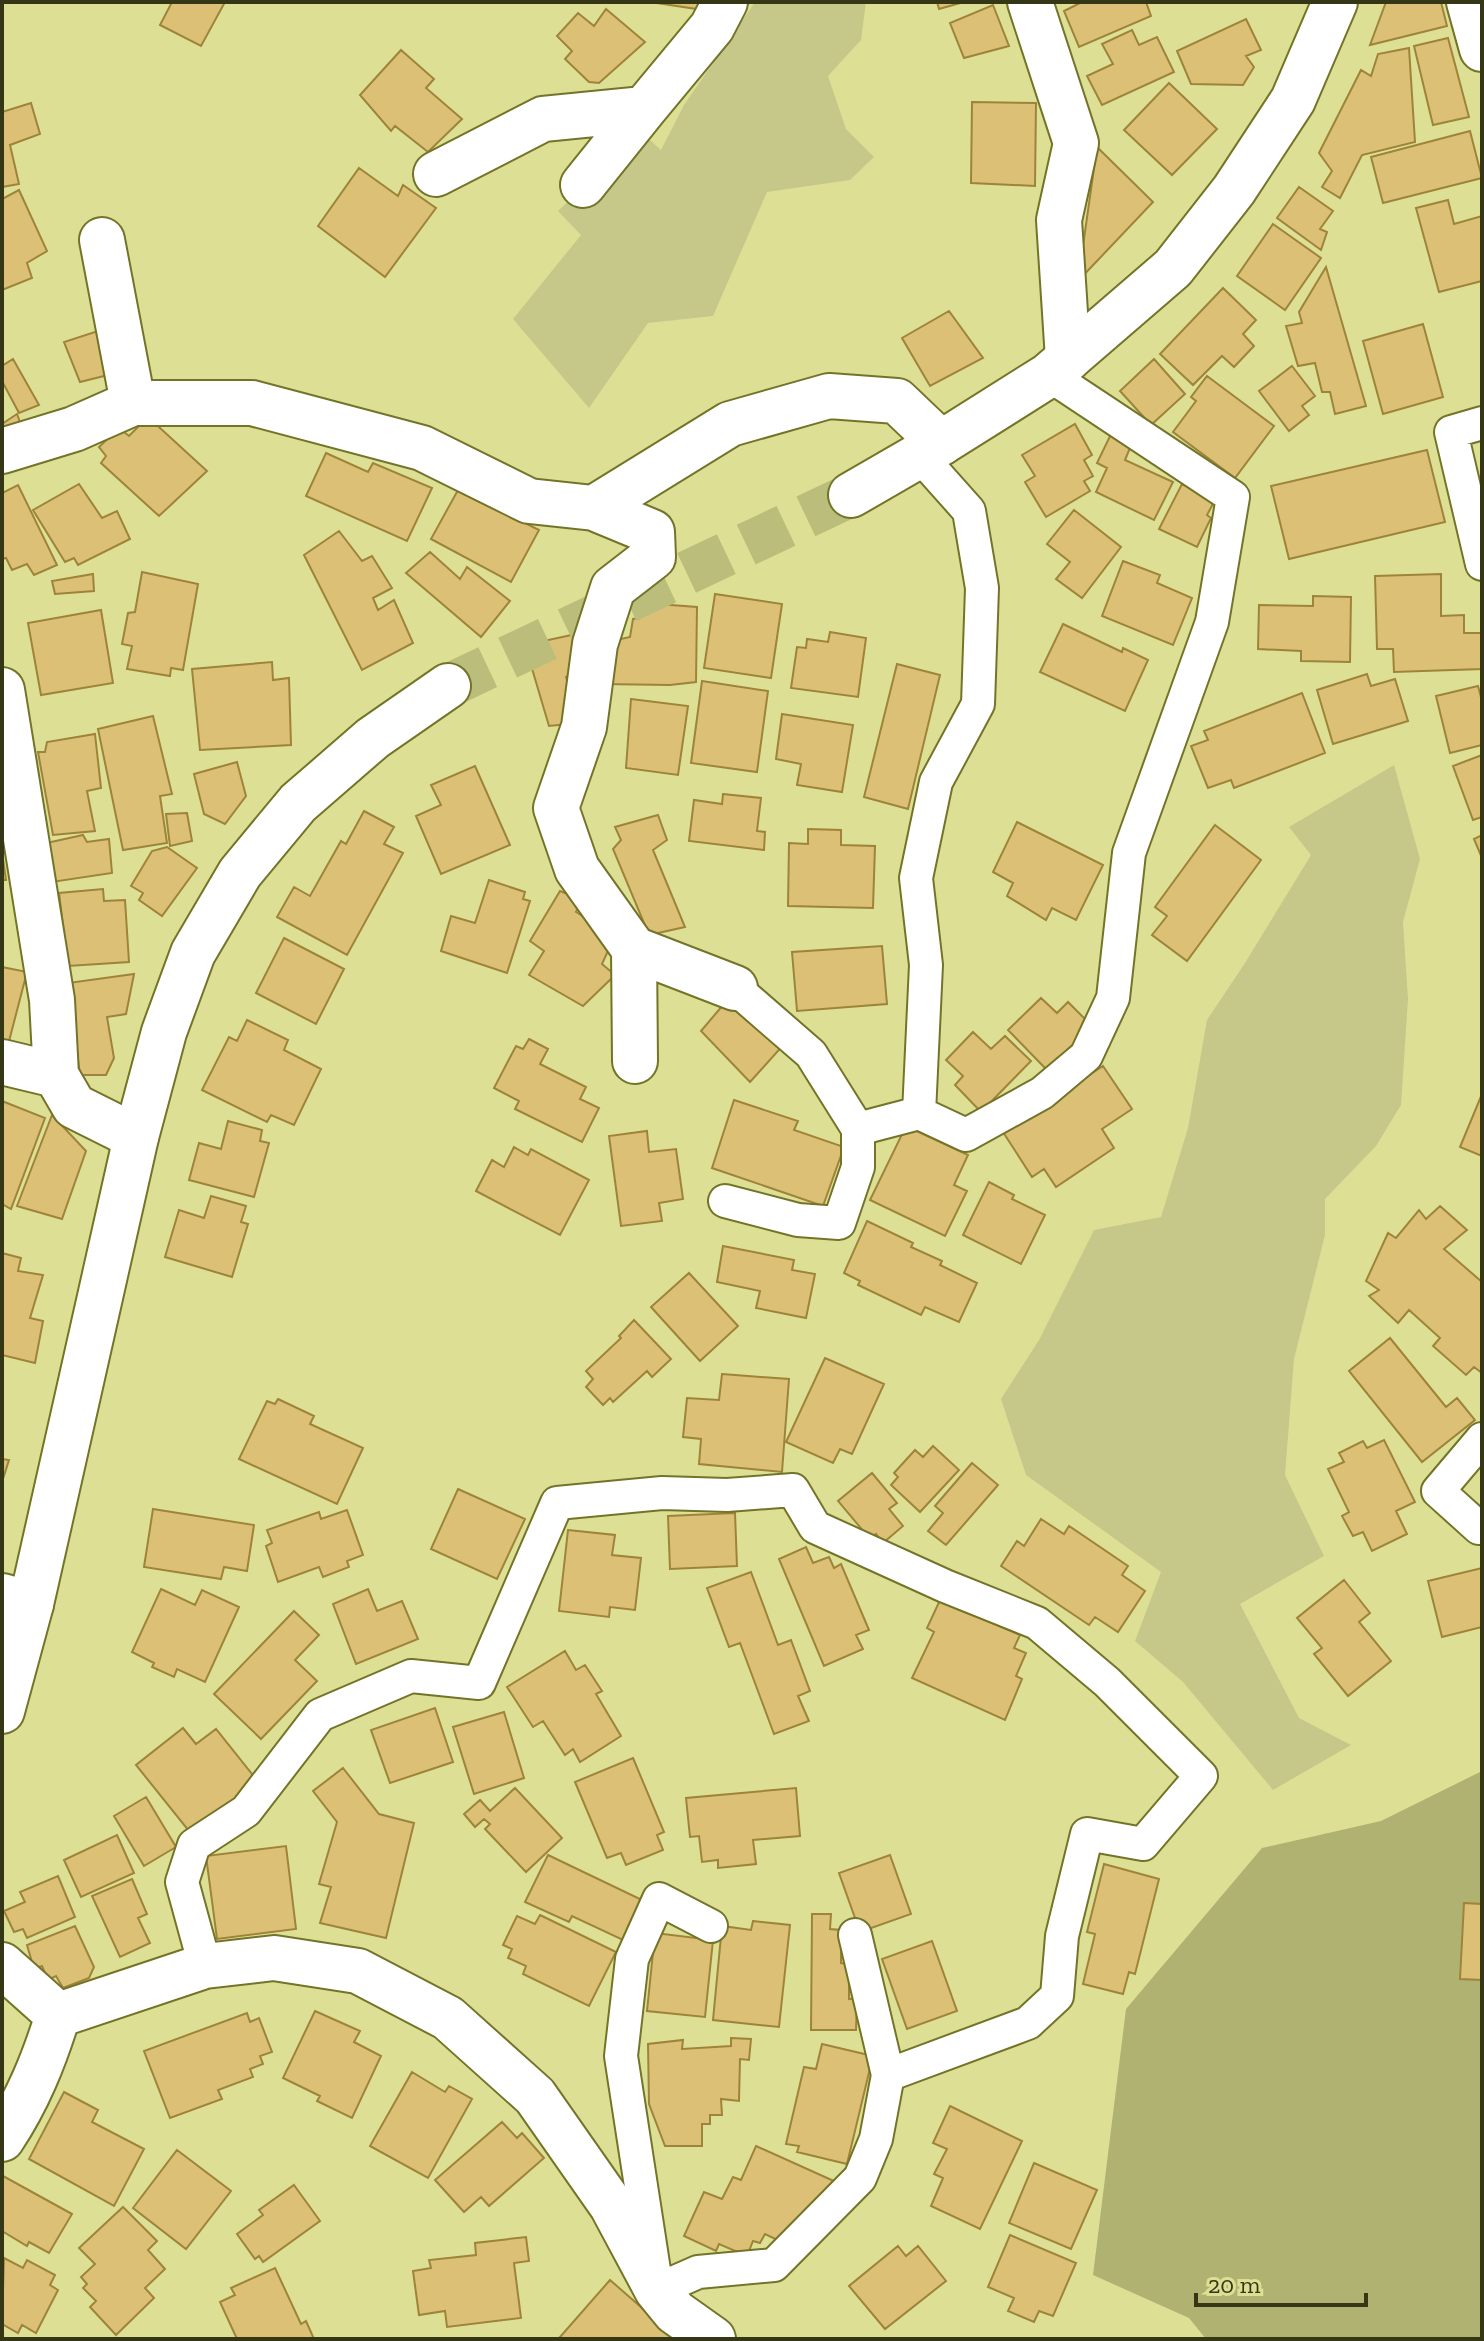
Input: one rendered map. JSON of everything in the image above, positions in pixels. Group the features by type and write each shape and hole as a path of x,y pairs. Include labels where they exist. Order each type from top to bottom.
{"street":[{"path":"583,185 712,27 725,2"},
{"path":"1030,2 1076,143 1059,220 1058,367"},
{"path":"851,495 930,450 1058,367 1173,268 1234,190 1293,100 1335,2"},
{"path":"436,174 543,119 644,109"},
{"path":"102,240 133,403"},
{"path":"594,508 730,424 829,396 897,401 930,450"},
{"path":"2,451 74,429 133,403 252,403 422,448 529,501 594,508 652,532 653,557 613,588 595,644 584,727 556,808 577,869 634,949 735,988"},
{"path":"2,1711 16,1600 164,1032 193,953 240,873 298,803 373,738 448,686"},
{"path":"2,690 52,1000 56,1075 74,1106 136,1137"},
{"path":"634,949 635,1061"},
{"path":"2,1062 56,1075"},
{"path":"58,2015 205,1966 274,1958 358,1971 448,2018 535,2096 612,2206 657,2290 675,2312 712,2339"},
{"path":"2,1965 58,2015"},
{"path":"2,2139 20,2111 43,2063 58,2015"}],"lane":[{"path":"858,1129 919,1113 966,1135 1042,1093 1086,1056 1113,998 1129,853 1212,622 1233,497 1058,367"},
{"path":"1482,423 1451,432 1482,564"},
{"path":"919,1113 926,965 916,878 936,782 978,704 982,588 969,511 930,450"},
{"path":"725,1201 798,1220 839,1223 858,1167 858,1129 811,1054 735,988"},
{"path":"1479,1528 1438,1491 1482,1439"},
{"path":"205,1966 182,1882 194,1845 246,1811 320,1715 411,1676 479,1683 557,1503 662,1493 727,1495 793,1490 815,1527 945,1586 1037,1623 1107,1682 1201,1776 1143,1844 1087,1834 1062,1936 1057,1996 1028,2023 888,2075"},
{"path":"711,1926 659,1899 632,1959 621,2056 657,2290 698,2272 774,2265 860,2178 876,2139 888,2075 855,1935"}],"green space":[{"path":"755,2 866,2 861,40 828,76 846,129 874,157 850,180 767,192 713,316 648,323 589,408 513,319 581,235 558,211 641,132 661,150 684,105"},
{"path":"1394,765 1420,859 1403,922 1408,999 1401,1105 1376,1146 1325,1199 1325,1235 1294,1359 1285,1475 1324,1556 1240,1604 1299,1718 1351,1745 1273,1790 1183,1682 1135,1641 1161,1572 1026,1475 1001,1399 1039,1340 1094,1230 1161,1217 1188,1128 1207,1020 1311,855 1289,827"},
{"path":"1482,1771 1482,2339 1206,2339 1189,2318 1093,2275 1126,2009 1262,1848 1381,1821"}],"building":[{"path":"172,2 225,2 201,46 160,25"},
{"path":"650,2 711,2 710,11"},
{"path":"937,2 964,2 939,9"},
{"path":"1082,2 1146,2 1151,16 1079,47 1064,11"},
{"path":"1386,2 1441,2 1447,26 1370,45"},
{"path":"993,5 1009,46 964,58 950,23"},
{"path":"606,9 645,42 599,83 589,82 565,59 572,51 557,36 578,13 594,26"},
{"path":"1246,19 1261,50 1246,56 1254,67 1243,85 1191,84 1177,51"},
{"path":"1132,30 1139,45 1157,37 1174,72 1102,105 1087,76 1113,64 1102,44"},
{"path":"1448,38 1469,117 1433,125 1414,46"},
{"path":"1409,48 1415,142 1362,155 1340,198 1322,187 1332,171 1319,153 1361,70 1371,76 1378,54"},
{"path":"401,50 434,79 426,88 462,119 428,152 395,126 391,131 360,95"},
{"path":"1169,83 1217,129 1172,175 1124,130"},
{"path":"972,102 1036,103 1035,186 971,183"},
{"path":"31,103 40,134 10,145 19,184 2,187 2,112"},
{"path":"1470,131 1482,178 1383,203 1371,157"},
{"path":"1097,147 1153,202 1078,281"},
{"path":"359,168 398,196 403,185 436,208 385,277 318,226"},
{"path":"1299,187 1333,211 1320,229 1327,232 1321,250 1277,218"},
{"path":"19,190 47,251 27,263 32,278 2,290 2,199"},
{"path":"1448,200 1454,224 1482,216 1482,281 1439,292 1416,208"},
{"path":"1273,224 1321,258 1285,310 1237,276"},
{"path":"1326,267 1366,406 1335,414 1330,392 1322,392 1315,363 1298,366 1286,326 1302,323 1299,312"},
{"path":"1223,288 1256,320 1243,334 1254,346 1234,367 1222,356 1193,385 1160,354"},
{"path":"949,311 983,358 930,386 902,338"},
{"path":"1423,324 1443,397 1383,414 1363,341"},
{"path":"98,331 112,374 80,382 64,342"},
{"path":"13,359 39,405 19,413 2,381 2,366"},
{"path":"1154,359 1185,394 1151,425 1120,391"},
{"path":"1292,366 1315,396 1302,406 1309,415 1289,431 1259,391"},
{"path":"1207,376 1274,426 1235,478 1173,432 1196,401 1191,397"},
{"path":"17,414 23,430 2,437 2,424"},
{"path":"148,417 207,471 159,516 101,463 106,456 99,447 119,428 129,436"},
{"path":"1075,424 1092,455 1084,460 1093,476 1084,481 1090,491 1046,517 1025,482 1035,476 1022,455"},
{"path":"1111,434 1132,443 1125,460 1173,482 1154,520 1096,492 1107,468 1097,463"},
{"path":"1427,450 1445,522 1289,559 1271,486"},
{"path":"326,453 368,472 373,463 432,488 407,541 306,496"},
{"path":"79,484 102,518 117,511 130,539 78,565 74,558 65,562 33,510"},
{"path":"1182,484 1215,500 1207,515 1211,518 1197,547 1159,529"},
{"path":"18,485 57,565 34,575 27,564 12,570 6,558 2,559 2,493"},
{"path":"458,490 539,530 511,582 431,539"},
{"path":"1074,510 1121,547 1082,598 1056,579 1070,562 1047,544"},
{"path":"339,531 362,561 372,556 392,588 373,598 378,610 394,600 413,643 362,670 304,555"},
{"path":"430,552 460,579 467,567 510,601 481,637 406,573"},
{"path":"1123,561 1160,575 1157,583 1192,598 1173,645 1102,616"},
{"path":"142,572 198,584 183,670 171,668 170,676 127,669 132,646 122,644 128,613 135,612"},
{"path":"93,574 94,591 55,594 52,581"},
{"path":"1441,574 1441,616 1464,615 1464,633 1481,633 1482,669 1394,672 1393,649 1377,649 1375,576"},
{"path":"715,594 782,604 771,678 704,668"},
{"path":"1313,596 1351,597 1350,662 1301,661 1301,651 1258,649 1259,605 1313,606"},
{"path":"644,603 697,607 696,682 670,685 602,684 616,640 630,637 633,619 640,618"},
{"path":"101,610 113,683 41,695 28,623"},
{"path":"1063,624 1122,652 1123,648 1148,660 1125,711 1040,672"},
{"path":"830,632 866,638 858,697 791,688 797,647 806,648 807,639 828,642"},
{"path":"576,634 573,674 566,677 575,704 564,706 568,724 549,726 525,645"},
{"path":"272,662 273,680 289,678 291,745 200,750 192,669"},
{"path":"897,664 940,675 908,809 864,797"},
{"path":"1367,674 1371,686 1395,679 1408,721 1333,744 1317,690"},
{"path":"702,681 768,691 757,772 691,763"},
{"path":"1478,686 1482,701 1482,745 1450,753 1436,696"},
{"path":"1302,693 1325,753 1234,788 1231,780 1208,788 1191,746 1208,740 1204,731"},
{"path":"631,699 688,706 678,775 626,768"},
{"path":"782,714 853,725 842,792 797,785 801,764 776,759"},
{"path":"153,716 172,794 160,796 167,843 123,850 98,729"},
{"path":"95,734 101,788 87,791 95,831 53,835 38,752 45,752 47,742"},
{"path":"1482,755 1482,817 1473,820 1453,766"},
{"path":"237,762 246,796 225,824 204,814 194,774"},
{"path":"475,766 510,845 441,874 416,816 441,805 431,785"},
{"path":"723,794 761,798 757,831 765,832 764,850 689,841 694,800 722,804"},
{"path":"364,811 394,827 384,844 403,853 347,955 277,917 294,887 310,896 341,841 346,844"},
{"path":"187,813 192,841 170,846 166,814"},
{"path":"658,815 667,840 653,850 685,927 649,935 613,849 621,840 615,827"},
{"path":"1017,822 1103,865 1076,920 1052,908 1046,920 1007,896 1013,883 993,872"},
{"path":"1215,825 1261,860 1187,961 1152,935 1167,916 1155,907"},
{"path":"808,829 841,830 841,845 875,846 873,908 788,906 789,843 808,844"},
{"path":"83,835 87,842 109,839 112,873 52,882 42,844"},
{"path":"1482,835 1482,858 1474,839"},
{"path":"167,847 197,868 162,916 139,900 143,893 131,886 152,851"},
{"path":"2,852 6,880 2,880"},
{"path":"489,880 525,892 523,899 530,901 507,973 441,951 451,916 475,923"},
{"path":"103,889 104,901 125,900 129,962 68,966 59,893"},
{"path":"560,891 582,900 576,912 602,928 612,942 602,964 615,975 583,1006 529,975 544,951 530,941"},
{"path":"284,938 344,969 316,1024 256,993"},
{"path":"882,946 887,1004 797,1011 792,952"},
{"path":"2,967 27,972 7,1049 2,1047"},
{"path":"134,974 126,1014 107,1017 114,1058 106,1075 80,1075 68,983"},
{"path":"1041,998 1057,1013 1068,1002 1092,1026 1047,1070 1008,1030"},
{"path":"723,1005 745,1015 786,1042 750,1082 701,1031"},
{"path":"247,1020 288,1040 284,1050 321,1069 294,1125 271,1115 267,1122 202,1090 229,1037 237,1041"},
{"path":"973,1032 991,1049 1005,1036 1031,1061 981,1112 955,1085 963,1076 946,1060"},
{"path":"529,1039 548,1049 540,1064 586,1087 580,1099 599,1108 582,1142 515,1109 519,1101 494,1088 516,1046 523,1049"},
{"path":"1103,1066 1132,1109 1102,1129 1114,1148 1056,1187 1044,1169 1032,1177 1003,1132"},
{"path":"1482,1094 1482,1156 1460,1147"},
{"path":"734,1100 798,1121 794,1130 844,1147 823,1206 712,1168"},
{"path":"2,1101 45,1118 11,1209 2,1204"},
{"path":"52,1115 86,1151 62,1219 17,1206"},
{"path":"228,1121 262,1130 260,1141 269,1143 254,1197 189,1180 199,1143 221,1149"},
{"path":"906,1126 968,1155 954,1185 967,1191 945,1236 870,1200"},
{"path":"647,1131 649,1152 676,1149 683,1199 659,1203 662,1221 621,1226 609,1136"},
{"path":"514,1147 528,1155 531,1149 589,1180 560,1235 476,1191 492,1160 504,1167"},
{"path":"989,1182 1014,1195 1012,1199 1045,1215 1021,1264 963,1235"},
{"path":"211,1196 246,1206 241,1222 248,1224 232,1277 165,1257 179,1210 204,1218"},
{"path":"1440,1206 1467,1230 1444,1249 1482,1282 1482,1373 1474,1367 1466,1375 1433,1346 1440,1338 1409,1310 1398,1323 1369,1296 1379,1290 1366,1281 1388,1233 1396,1238 1419,1210 1426,1219"},
{"path":"867,1221 913,1243 911,1247 942,1261 940,1265 977,1283 959,1322 925,1307 921,1315 858,1285 860,1281 844,1273"},
{"path":"723,1246 794,1260 792,1270 815,1274 806,1318 756,1308 760,1291 717,1282"},
{"path":"2,1253 21,1258 18,1271 43,1275 30,1318 43,1321 35,1363 2,1355"},
{"path":"689,1273 738,1326 700,1361 651,1307"},
{"path":"634,1320 671,1359 652,1377 647,1371 613,1402 610,1398 603,1405 586,1387 593,1379 586,1371 621,1338 619,1336"},
{"path":"1390,1338 1446,1407 1457,1398 1475,1420 1422,1462 1349,1371"},
{"path":"825,1358 884,1384 852,1454 840,1449 833,1463 786,1442"},
{"path":"722,1374 789,1379 782,1472 699,1464 701,1439 683,1437 687,1398 719,1400"},
{"path":"278,1399 314,1416 310,1424 363,1448 337,1504 239,1459 267,1401 275,1404"},
{"path":"1384,1440 1415,1502 1396,1511 1407,1534 1372,1551 1363,1532 1353,1536 1342,1516 1349,1512 1328,1469 1344,1462 1339,1453 1363,1441 1367,1448"},
{"path":"933,1446 959,1470 920,1512 891,1485 898,1477 894,1473 915,1450 923,1457"},
{"path":"2,1459 9,1460 2,1482"},
{"path":"972,1463 998,1485 946,1545 928,1531 943,1513 935,1506"},
{"path":"872,1473 897,1503 889,1509 903,1526 883,1543 876,1534 870,1539 838,1501"},
{"path":"458,1489 525,1519 497,1579 431,1549"},
{"path":"153,1509 254,1525 247,1571 224,1567 221,1579 144,1567"},
{"path":"347,1510 363,1555 347,1561 349,1567 323,1577 319,1567 278,1582 266,1546 272,1543 267,1530 319,1512 321,1519"},
{"path":"735,1513 737,1566 670,1569 668,1516"},
{"path":"1041,1519 1064,1534 1069,1526 1128,1566 1122,1575 1145,1591 1118,1632 1095,1617 1089,1625 1001,1566 1017,1541 1024,1546"},
{"path":"568,1530 615,1535 612,1555 641,1558 635,1610 610,1607 609,1617 559,1611"},
{"path":"806,1547 813,1563 829,1557 834,1568 841,1564 869,1630 856,1635 863,1649 824,1666 779,1559"},
{"path":"1482,1568 1482,1627 1442,1637 1428,1581"},
{"path":"751,1572 778,1645 791,1640 810,1691 798,1696 809,1721 774,1734 740,1643 729,1647 707,1588"},
{"path":"1344,1580 1370,1613 1359,1622 1391,1661 1348,1696 1314,1654 1322,1648 1297,1618"},
{"path":"161,1589 195,1605 202,1590 239,1607 205,1682 177,1669 174,1677 152,1667 154,1663 132,1652"},
{"path":"368,1589 377,1611 402,1601 418,1639 356,1664 333,1604"},
{"path":"940,1600 1020,1635 1014,1648 1026,1653 1016,1676 1022,1679 1005,1720 912,1678 934,1632 927,1628"},
{"path":"294,1611 319,1635 295,1660 317,1681 261,1739 214,1694"},
{"path":"565,1651 576,1670 585,1665 602,1691 596,1694 621,1736 580,1762 573,1749 565,1755 543,1721 533,1727 507,1687"},
{"path":"435,1708 453,1762 390,1783 371,1730"},
{"path":"504,1712 524,1778 474,1794 453,1727"},
{"path":"183,1728 196,1744 216,1729 260,1784 193,1836 136,1765"},
{"path":"633,1758 664,1832 657,1835 663,1850 626,1865 621,1853 607,1858 575,1782"},
{"path":"343,1768 379,1814 414,1823 386,1938 320,1923 331,1887 319,1884 337,1822 313,1791"},
{"path":"515,1788 562,1838 526,1872 485,1829 490,1824 484,1819 475,1827 464,1814 480,1800 490,1811"},
{"path":"796,1788 800,1836 753,1840 756,1864 718,1868 718,1860 702,1862 699,1836 690,1837 686,1798"},
{"path":"146,1797 176,1847 144,1866 114,1816"},
{"path":"117,1835 134,1873 81,1897 64,1860"},
{"path":"286,1846 296,1929 217,1939 206,1856"},
{"path":"548,1855 642,1900 623,1940 572,1916 569,1922 525,1902"},
{"path":"890,1855 911,1914 860,1932 839,1873"},
{"path":"1104,1864 1159,1879 1135,1974 1129,1972 1123,1994 1083,1984 1095,1934 1087,1932"},
{"path":"58,1876 75,1917 27,1938 23,1929 14,1932 4,1911 25,1902 20,1892"},
{"path":"132,1879 147,1914 138,1918 150,1943 120,1957 92,1896"},
{"path":"1464,1903 1482,1904 1482,1980 1460,1979"},
{"path":"812,1914 831,1914 830,1929 841,1930 841,1963 849,1964 849,1999 857,1998 856,2030 811,2030"},
{"path":"540,1915 616,1952 589,2006 523,1974 526,1966 508,1958 512,1949 503,1945 517,1916 535,1924"},
{"path":"753,1921 790,1925 779,2027 713,2020 722,1926 751,1930"},
{"path":"75,1926 94,1967 89,1978 63,1988 56,1976 48,1980 42,1966 34,1969 27,1945"},
{"path":"655,1933 713,1940 705,2017 647,2011"},
{"path":"932,1941 957,2011 907,2029 882,1959"},
{"path":"315,2011 360,2031 354,2042 381,2056 352,2118 317,2101 320,2096 283,2078"},
{"path":"247,2013 250,2022 259,2018 272,2052 260,2056 263,2064 250,2069 253,2077 218,2090 222,2099 170,2118 144,2051"},
{"path":"731,2038 751,2039 749,2060 740,2059 739,2101 721,2099 722,2115 710,2115 710,2124 702,2124 702,2146 665,2146 649,2104 648,2044 683,2040 682,2049 731,2046"},
{"path":"822,2044 873,2056 847,2164 797,2152 799,2146 786,2144 804,2067 816,2069"},
{"path":"412,2072 445,2092 449,2086 472,2099 428,2178 370,2146"},
{"path":"64,2092 98,2110 92,2122 144,2149 114,2206 29,2159"},
{"path":"950,2106 1022,2141 980,2229 931,2206 943,2178 934,2174 947,2149 933,2143"},
{"path":"502,2122 517,2138 522,2133 544,2158 489,2206 481,2197 464,2212 435,2180"},
{"path":"756,2146 836,2182 788,2245 765,2234 760,2243 753,2241 747,2256 719,2244 716,2251 684,2236 704,2192 722,2199 733,2177 741,2180"},
{"path":"177,2150 231,2191 186,2249 133,2208"},
{"path":"1034,2163 1097,2190 1071,2249 1009,2223"},
{"path":"3,2176 72,2214 49,2253 29,2242 27,2246 2,2231"},
{"path":"294,2185 320,2221 263,2262 259,2256 255,2259 237,2234 263,2215 259,2210"},
{"path":"123,2207 157,2241 148,2250 165,2269 145,2288 154,2298 116,2335 90,2307 96,2301 83,2288 87,2284 81,2277 95,2264 79,2248"},
{"path":"1010,2235 1076,2263 1053,2316 1039,2311 1034,2322 1008,2311 1014,2298 988,2287"},
{"path":"526,2237 529,2261 514,2263 521,2318 447,2327 445,2311 419,2315 413,2271 431,2268 429,2260 476,2255 475,2243"},
{"path":"898,2246 906,2256 918,2246 946,2281 885,2329 849,2286"},
{"path":"4,2258 23,2268 27,2260 55,2275 50,2285 58,2290 36,2333 22,2325 18,2333 2,2324"},
{"path":"275,2268 301,2324 306,2321 314,2339 237,2339 220,2302 235,2295 231,2288"},
{"path":"610,2280 673,2335 669,2339 562,2339 560,2337"}],"tunnel":[{"path":"448,686 851,495"}]}
